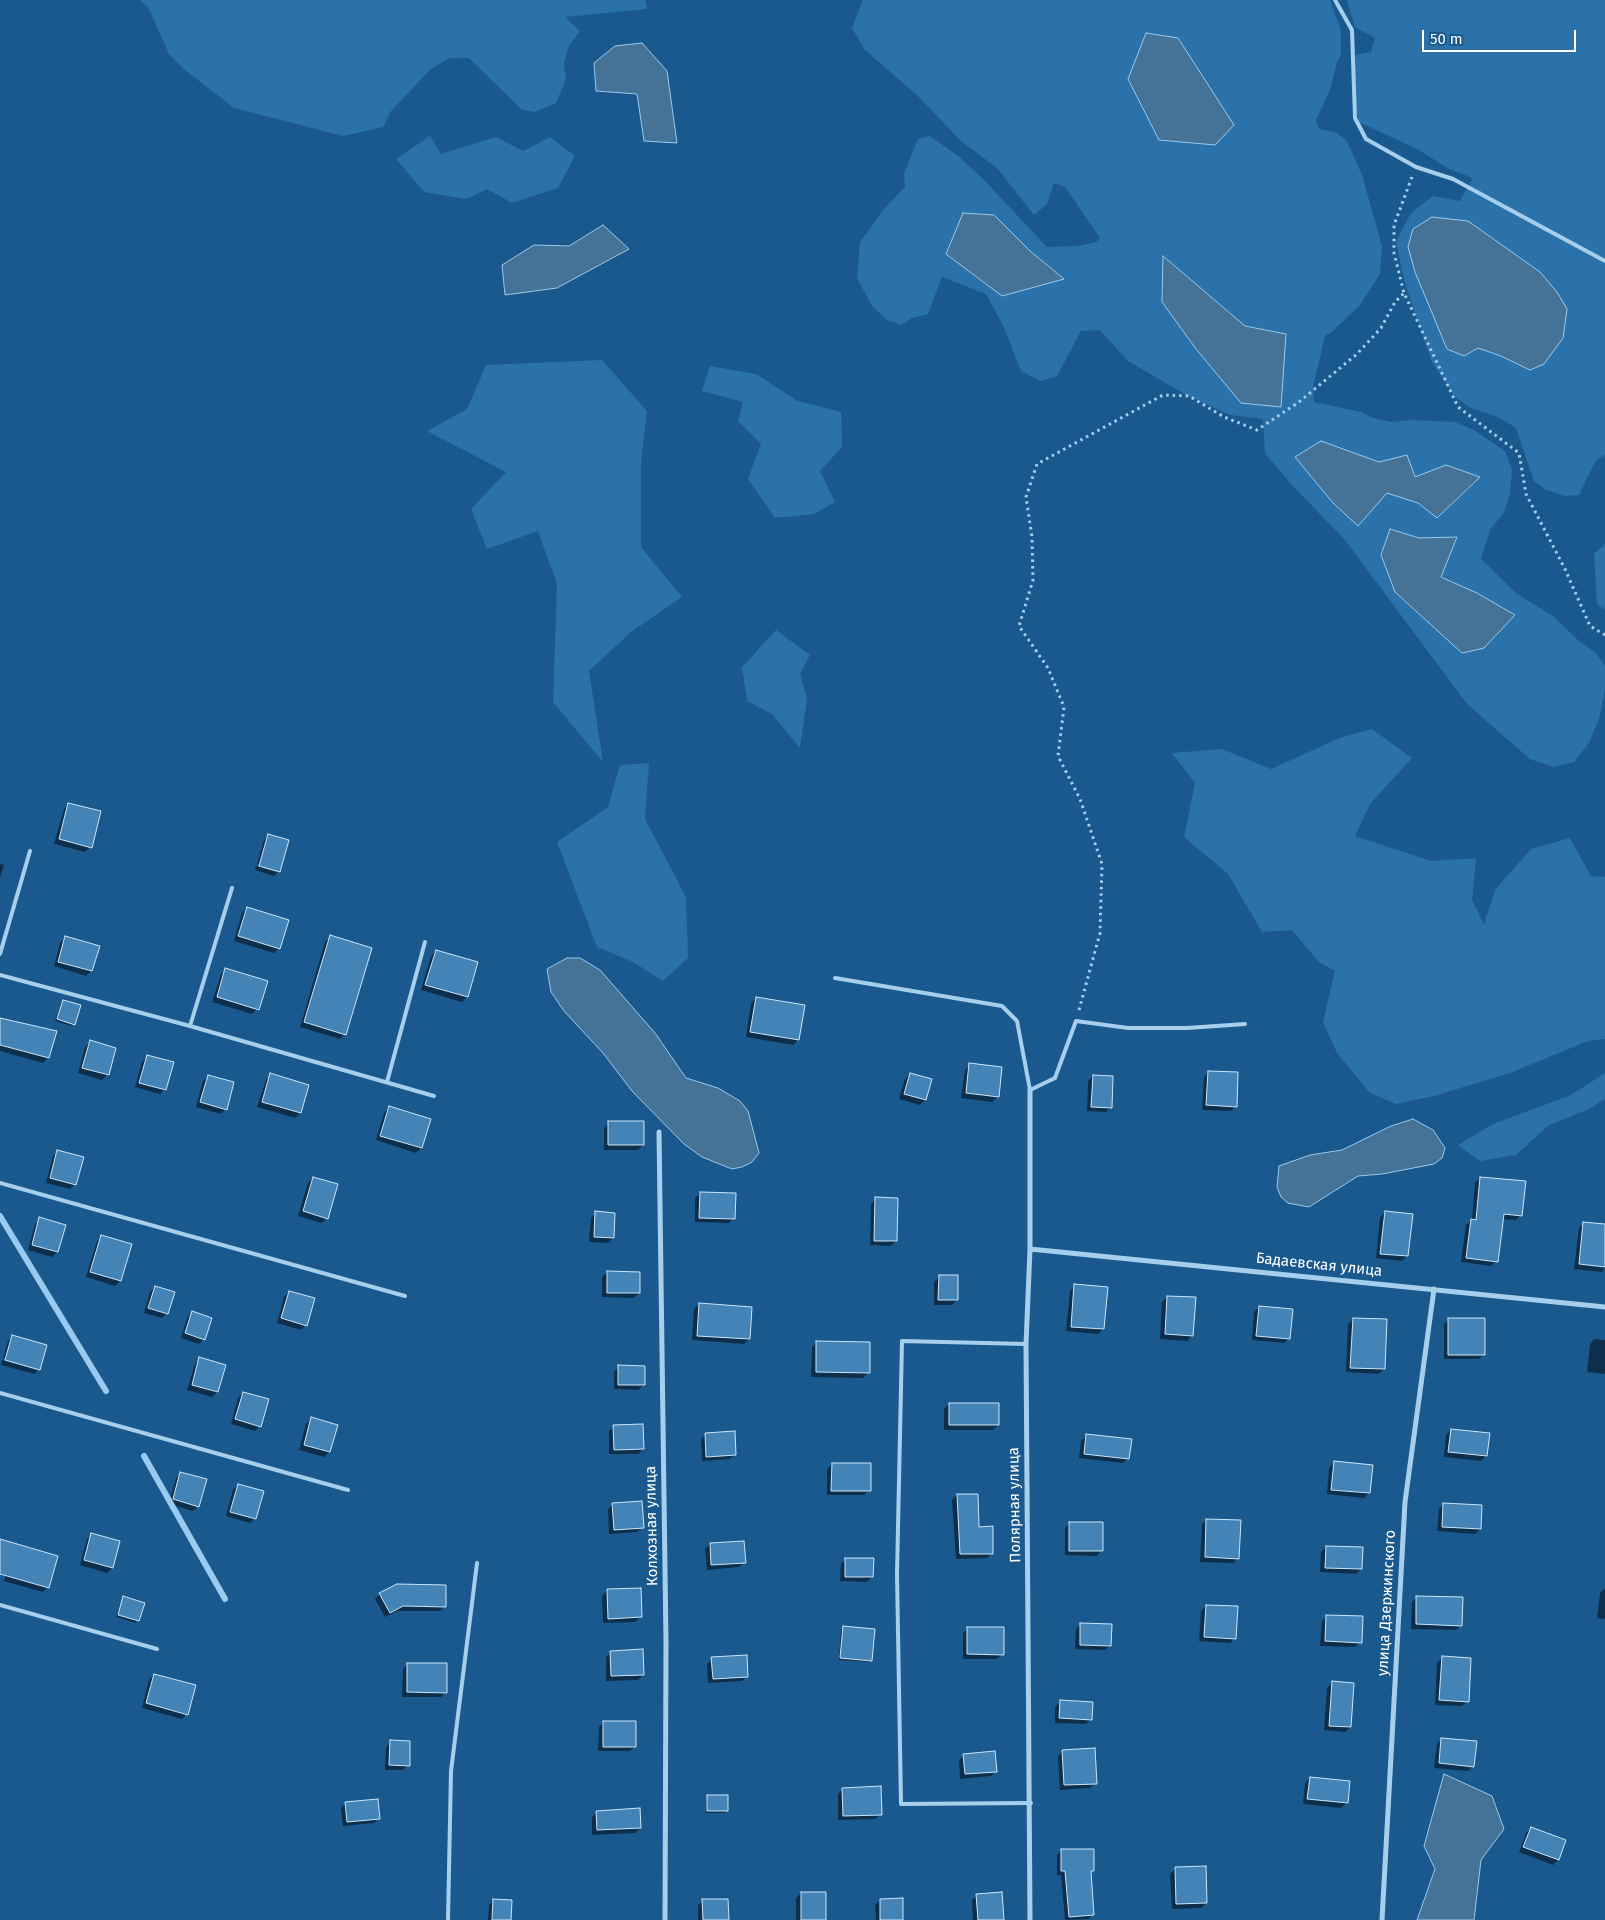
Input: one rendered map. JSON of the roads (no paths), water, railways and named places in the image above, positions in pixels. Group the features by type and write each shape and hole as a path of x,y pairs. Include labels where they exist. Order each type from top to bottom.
{"street":[{"name":"Полярная улица","path":"1030,1090 1030,1249 1026,1344 1031,1803 1030,1920"},
{"name":"Колхозная улица","path":"659,1132 666,1642 664,1920"},
{"name":"Бадаевская улица","path":"1030,1249 1605,1307"},
{"name":"улица Дзержинского","path":"1382,1920 1405,1502 1434,1289"}],"lane":[{"path":"1334,0 1352,30 1354,118 1366,139 1416,167 1453,179 1605,261"},
{"path":"0,954 30,851"},
{"path":"190,1026 232,888"},
{"path":"387,1082 425,942"},
{"path":"0,975 190,1026 434,1096"},
{"path":"835,978 1002,1006 1017,1021 1030,1090 1055,1078 1076,1020 1128,1028 1187,1028 1246,1024"},
{"path":"0,1182 405,1296"},
{"path":"1026,1344 902,1341 897,1574 901,1804 1031,1803"},
{"path":"0,1393 348,1490"},
{"path":"448,1920 451,1771 477,1563"},
{"path":"0,1605 157,1649"}],"waterway":[{"path":"0,1216 106,1391"},
{"path":"144,1456 225,1599"}]}
